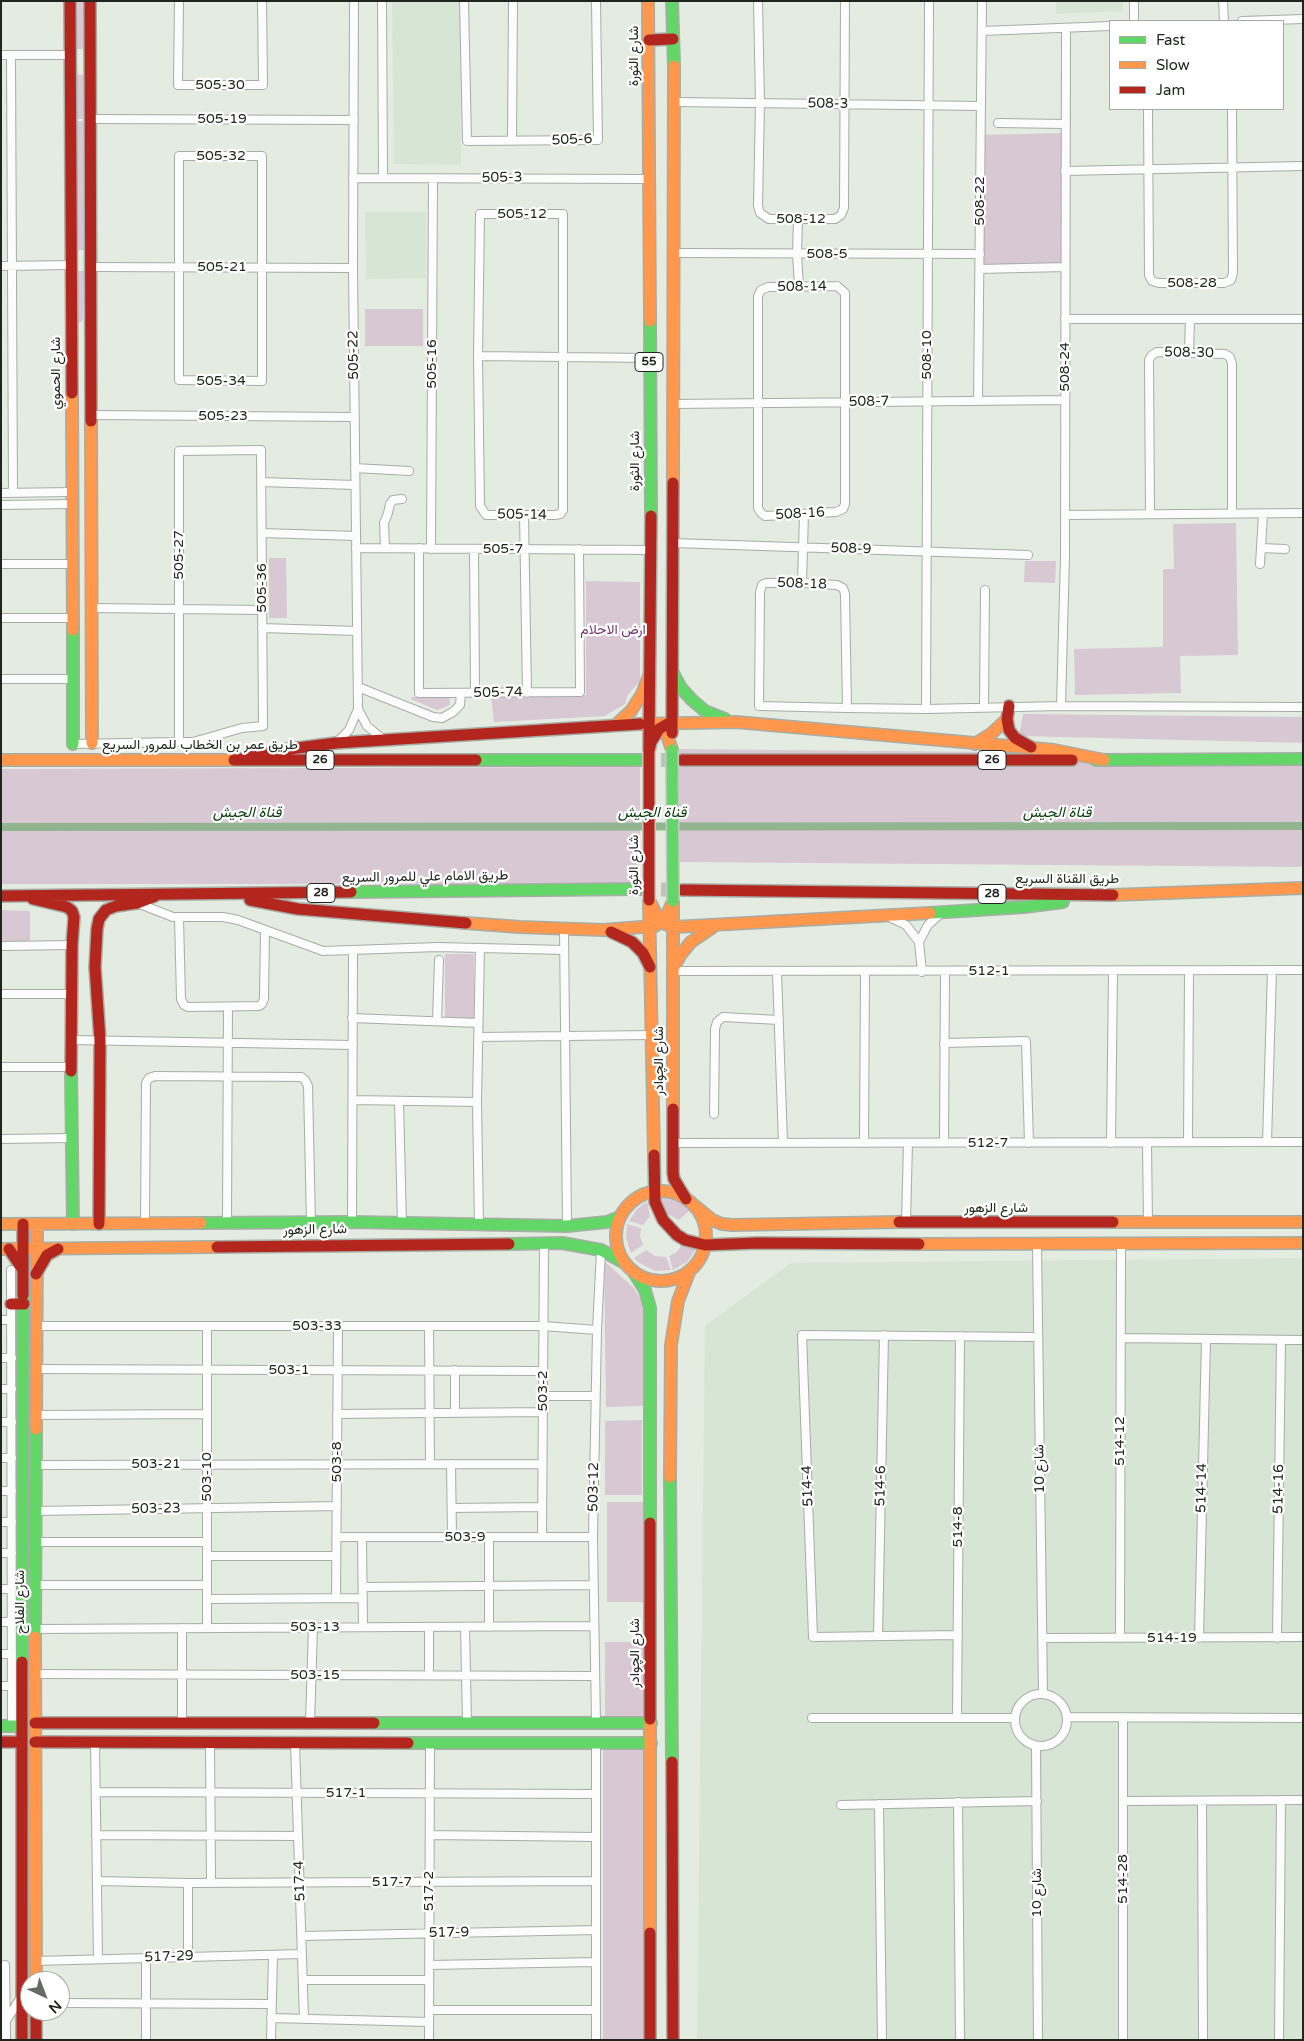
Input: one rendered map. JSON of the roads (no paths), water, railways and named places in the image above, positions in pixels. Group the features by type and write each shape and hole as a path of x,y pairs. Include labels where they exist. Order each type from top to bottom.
{"main road":[{"name":"شارع الحموي","path":"70,1 73,744"},
{"path":"90,1 92,743"},
{"name":"شارع الثورة","path":"648,1 651,550 649,676 660,727 651,742 649,751 649,900 661,922"},
{"name":"55","path":"660,727 674,673 675,102 672,1"},
{"path":"648,40 673,39"},
{"path":"71,334 91,333"},
{"path":"674,673 681,688 704,711 719,718 736,722 1057,751 1104,760"},
{"path":"617,724 632,711 642,694 649,676"},
{"path":"1009,706 1007,720 1012,734 1036,750"},
{"path":"975,744 991,734 1007,720"},
{"path":"236,760 282,750 336,743 617,724 660,727 736,722"},
{"path":"660,727 669,740 672,750 673,901 670,911 661,922"},
{"name":"26","path":"682,760 1303,759"},
{"name":"طريق عمر بن الخطاب للمرور السريع","path":"1,760 640,760"},
{"name":"طريق القناة السريع","path":"682,890 1108,895 1303,888"},
{"name":"طريق الامام علي للمرور السريع","path":"1,896 640,890"},
{"path":"99,1224 100,1040 95,967 100,918 106,910 138,903 159,894"},
{"path":"220,894 298,909 520,927 603,930 661,922 716,926 1024,907 1108,895"},
{"path":"24,896 67,907 72,911 74,917 71,1067 73,1224"},
{"name":"شارع الچوادر","path":"661,922 674,969 673,1173 679,1187 691,1202 704,1225 705,1245 685,1240 669,1228 658,1211 654,1191 653,1035 650,968 661,922"},
{"path":"674,969 681,954 691,942 702,933 716,926"},
{"path":"603,930 618,934 632,942 643,953 650,968"},
{"path":"620,1217 628,1205 640,1196 654,1191 666,1191 691,1202"},
{"name":"شارع الزهور","path":"691,1202 712,1220 722,1224 1303,1222"},
{"name":"شارع الچوادر","path":"620,1217 616,1240 619,1252 645,1290 650,1308 650,2040"},
{"name":"شارع الزهور","path":"1,1224 352,1222 567,1226 607,1222 620,1217"},
{"name":"شارع الفلاح","path":"22,1971 22,1742 12,1726 16,1691 24,1304 23,1224"},
{"name":"شارع الفلاح","path":"36,1971 37,1224"},
{"path":"831,1245 832,1224"},
{"name":"شارع الزهور","path":"5,1249 562,1243 600,1250 647,1278 662,1281 677,1278 690,1270"},
{"path":"673,2040 671,1355 678,1300 690,1270 697,1263 705,1245 757,1243 831,1245 1121,1245 1303,1243"},
{"path":"36,1274 47,1255 61,1248"},
{"path":"5,1249 24,1270"},
{"path":"11,1304 24,1304"},
{"path":"35,1723 651,1723"},
{"path":"326,1723 327,1743"},
{"path":"1,1742 22,1742"},
{"path":"35,1742 651,1743"},
{"name":"شارع الفلاح","path":"22,2021 22,2040"},
{"path":"36,2021 36,2040"}],"street":[{"name":"505-30","path":"179,1 178,85 263,85 262,1"},
{"name":"505-22","path":"336,743 349,730 358,710 353,268 354,1"},
{"path":"382,1 383,178"},
{"name":"505-6","path":"464,1 467,141 598,140 596,1"},
{"path":"512,141 513,1"},
{"path":"758,1 760,103"},
{"path":"845,1 845,104"},
{"name":"508-10","path":"926,709 929,1"},
{"name":"508-22","path":"978,401 982,1"},
{"path":"1134,1 1134,20"},
{"path":"1223,1 1224,20"},
{"path":"1272,20 1303,19"},
{"path":"982,31 1109,26"},
{"name":"508-24","path":"1061,706 1065,515 1066,28"},
{"path":"1,55 70,55"},
{"path":"11,55 13,493"},
{"name":"508-3","path":"675,102 981,106"},
{"name":"508-12","path":"760,103 758,206 760,213 769,219 835,219 841,215 844,208 845,104"},
{"path":"1148,110 1148,169"},
{"path":"1232,110 1232,167"},
{"name":"505-19","path":"91,119 354,120"},
{"path":"998,123 1065,124"},
{"name":"505-32","path":"178,267 179,156 262,156 263,268"},
{"path":"1065,171 1303,166"},
{"name":"508-28","path":"1148,169 1149,275 1152,281 1159,283 1224,283 1230,280 1234,273 1232,167"},
{"name":"505-3","path":"354,178 650,179"},
{"name":"505-16","path":"431,548 433,179"},
{"name":"505-12","path":"478,356 480,214 563,214 562,356"},
{"path":"798,219 799,287"},
{"name":"508-5","path":"674,253 980,254"},
{"path":"1,266 71,265"},
{"name":"505-21","path":"91,267 353,268"},
{"name":"505-34","path":"178,267 179,380 262,381 263,268"},
{"path":"980,269 1065,267"},
{"name":"508-14","path":"758,403 758,296 761,290 768,287 837,286 845,293 845,402"},
{"path":"1065,319 1303,319"},
{"path":"1189,352 1190,319"},
{"name":"508-30","path":"1150,514 1149,360 1156,352 1225,354 1230,357 1232,364 1232,513"},
{"path":"478,356 649,358"},
{"name":"505-14","path":"478,356 480,506 486,515 555,515 560,514 563,510 562,356"},
{"name":"508-7","path":"674,404 1065,400"},
{"name":"508-16","path":"758,403 758,508 766,516 836,512 843,509 845,504 845,402"},
{"name":"505-23","path":"91,416 355,417"},
{"name":"505-36","path":"179,742 202,740 242,728 263,726 261,450"},
{"name":"505-27","path":"179,742 179,451 261,450"},
{"path":"355,468 409,471"},
{"path":"261,482 355,485"},
{"path":"1,493 72,492"},
{"path":"385,548 384,523 390,504 393,500 402,499"},
{"path":"1,505 72,504"},
{"path":"1065,515 1303,513"},
{"path":"802,583 804,514"},
{"path":"1260,564 1263,514"},
{"path":"524,515 527,693"},
{"path":"262,533 356,536"},
{"name":"508-9","path":"674,543 1028,555"},
{"name":"505-7","path":"356,548 651,550"},
{"name":"505-74","path":"418,548 420,694 580,692 579,549"},
{"path":"1261,548 1285,549"},
{"path":"474,549 475,693"},
{"path":"1,564 72,564"},
{"name":"508-18","path":"766,583 802,583 837,585 843,588 845,594 847,708 759,706 760,592 762,585 766,583"},
{"path":"984,707 985,590"},
{"path":"92,608 262,610"},
{"path":"1,618 72,618"},
{"path":"262,628 357,631"},
{"path":"1,679 72,679"},
{"path":"358,687 433,717 442,718 453,712 460,705 461,693"},
{"path":"847,708 926,709 1009,706 1303,707"},
{"path":"358,710 367,726 386,741"},
{"path":"73,744 179,742"},
{"path":"138,903 164,915 178,918 230,918 318,950 438,948 564,950"},
{"path":"919,942 928,924 943,912"},
{"path":"887,916 906,925 919,942 922,972"},
{"path":"178,918 182,999 184,1005 188,1007 259,1006 262,1004 264,1000 265,930"},
{"path":"564,928 567,1226"},
{"path":"1,946 72,945"},
{"path":"479,1225 478,1023 480,948"},
{"path":"352,1222 353,950"},
{"path":"437,1021 439,960"},
{"name":"512-1","path":"674,969 777,972 1303,970"},
{"path":"1267,1142 1272,970"},
{"path":"864,1143 865,971"},
{"path":"944,1143 945,971"},
{"path":"1111,1143 1113,971"},
{"path":"1188,1142 1189,971"},
{"path":"777,972 783,1143"},
{"path":"1,994 72,994"},
{"path":"227,1222 228,1007"},
{"path":"714,1114 715,1029 717,1022 723,1017 779,1020"},
{"path":"352,1018 478,1023"},
{"path":"478,1037 653,1035"},
{"path":"72,1040 352,1045"},
{"path":"944,1043 1026,1041 1029,1143"},
{"path":"1,1067 71,1067"},
{"path":"146,1224 146,1083 149,1078 155,1076 301,1077 305,1080 308,1086 311,1223"},
{"path":"353,1100 478,1102"},
{"path":"399,1101 402,1224"},
{"path":"1,1139 71,1138"},
{"name":"512-7","path":"673,1143 1303,1142"},
{"path":"906,1222 908,1143"},
{"path":"1148,1143 1148,1223"},
{"name":"503-2","path":"542,1537 544,1244"},
{"name":"شارع 10","path":"1037,1245 1043,1694"},
{"name":"514-12","path":"1120,1638 1121,1245"},
{"name":"503-12","path":"596,1724 593,1537 600,1250"},
{"path":"1,1686 16,1691 12,1654 11,1270"},
{"path":"1,1320 11,1320"},
{"name":"503-33","path":"36,1326 543,1326 597,1330"},
{"name":"503-10","path":"207,1326 207,1628"},
{"name":"503-8","path":"336,1598 338,1326"},
{"path":"429,1326 430,1464"},
{"name":"514-4","path":"878,1636 813,1638 802,1335 884,1336"},
{"path":"884,1336 1038,1337"},
{"name":"514-6","path":"878,1636 884,1336"},
{"name":"514-8","path":"957,1718 960,1336"},
{"path":"1121,1338 1303,1340"},
{"name":"514-14","path":"1199,1638 1206,1339"},
{"name":"514-16","path":"1277,1638 1281,1340"},
{"path":"1,1358 12,1358"},
{"name":"503-1","path":"36,1369 543,1371"},
{"path":"455,1370 455,1413"},
{"path":"1,1389 12,1389"},
{"path":"543,1396 595,1396"},
{"path":"337,1414 543,1412"},
{"path":"36,1415 207,1414"},
{"path":"1,1422 12,1422"},
{"path":"1,1458 12,1458"},
{"name":"503-21","path":"36,1464 542,1464"},
{"path":"451,1464 452,1537"},
{"path":"1,1491 12,1491"},
{"name":"503-23","path":"35,1511 337,1506"},
{"path":"452,1508 541,1507"},
{"path":"1,1522 12,1522"},
{"name":"503-9","path":"337,1537 593,1537"},
{"path":"362,1537 363,1627"},
{"path":"489,1537 489,1626"},
{"path":"36,1542 207,1542"},
{"path":"1,1553 12,1553"},
{"path":"207,1556 336,1556"},
{"path":"35,1585 207,1585"},
{"path":"363,1587 594,1586"},
{"path":"1,1589 12,1589"},
{"path":"207,1599 363,1598"},
{"path":"1,1622 12,1622"},
{"name":"503-13","path":"35,1629 594,1626"},
{"path":"429,1627 429,1675"},
{"path":"465,1627 466,1722"},
{"path":"182,1628 182,1723"},
{"path":"310,1723 313,1628"},
{"path":"878,1636 958,1635"},
{"name":"514-19","path":"1042,1638 1303,1638"},
{"path":"1,1654 12,1654"},
{"name":"503-15","path":"36,1674 595,1676"},
{"path":"1043,1694 1052,1696 1059,1701 1065,1708 1067,1717 1064,1733 1059,1740 1045,1747 1036,1747 1022,1740 1015,1726 1014,1718 1020,1703 1027,1698 1043,1694"},
{"path":"1067,1717 1303,1718"},
{"name":"514-28","path":"1123,1717 1123,2040"},
{"path":"812,1718 1014,1718"},
{"path":"95,1742 98,1960"},
{"path":"210,1742 211,1882"},
{"name":"517-4","path":"295,1743 304,2019"},
{"name":"517-2","path":"429,2040 430,1743"},
{"path":"596,1743 596,2040"},
{"name":"شارع 10","path":"1036,1747 1038,2040"},
{"name":"517-1","path":"96,1792 596,1794"},
{"path":"1279,2040 1281,1800"},
{"path":"1123,1801 1303,1800"},
{"path":"841,1805 1037,1801"},
{"path":"1202,1801 1203,2040"},
{"path":"958,1802 960,2040"},
{"path":"879,1804 882,2040"},
{"path":"96,1835 298,1836"},
{"path":"430,1835 596,1837"},
{"name":"517-7","path":"97,1881 188,1883 596,1881"},
{"path":"188,1883 188,1957"},
{"name":"517-9","path":"302,1936 596,1930"},
{"name":"517-29","path":"35,1961 302,1954"},
{"path":"271,2040 273,1955"},
{"path":"146,1958 146,2040"},
{"path":"429,1965 596,1962"},
{"path":"6,2040 3,2021 3,1965 22,1965"},
{"path":"303,1980 429,1980"},
{"path":"3,2021 20,1999"},
{"path":"70,2003 272,2004"},
{"path":"429,2010 596,2010"},
{"path":"271,2018 429,2022"}],"waterway":[{"name":"قناة الجيش","path":"1,827 1303,826"}],"tunnel":[{"path":"640,760 682,760"},
{"path":"640,889 682,890"}],"park label":[{"name":"ارض الاحلام","path":"613,630"}]}
